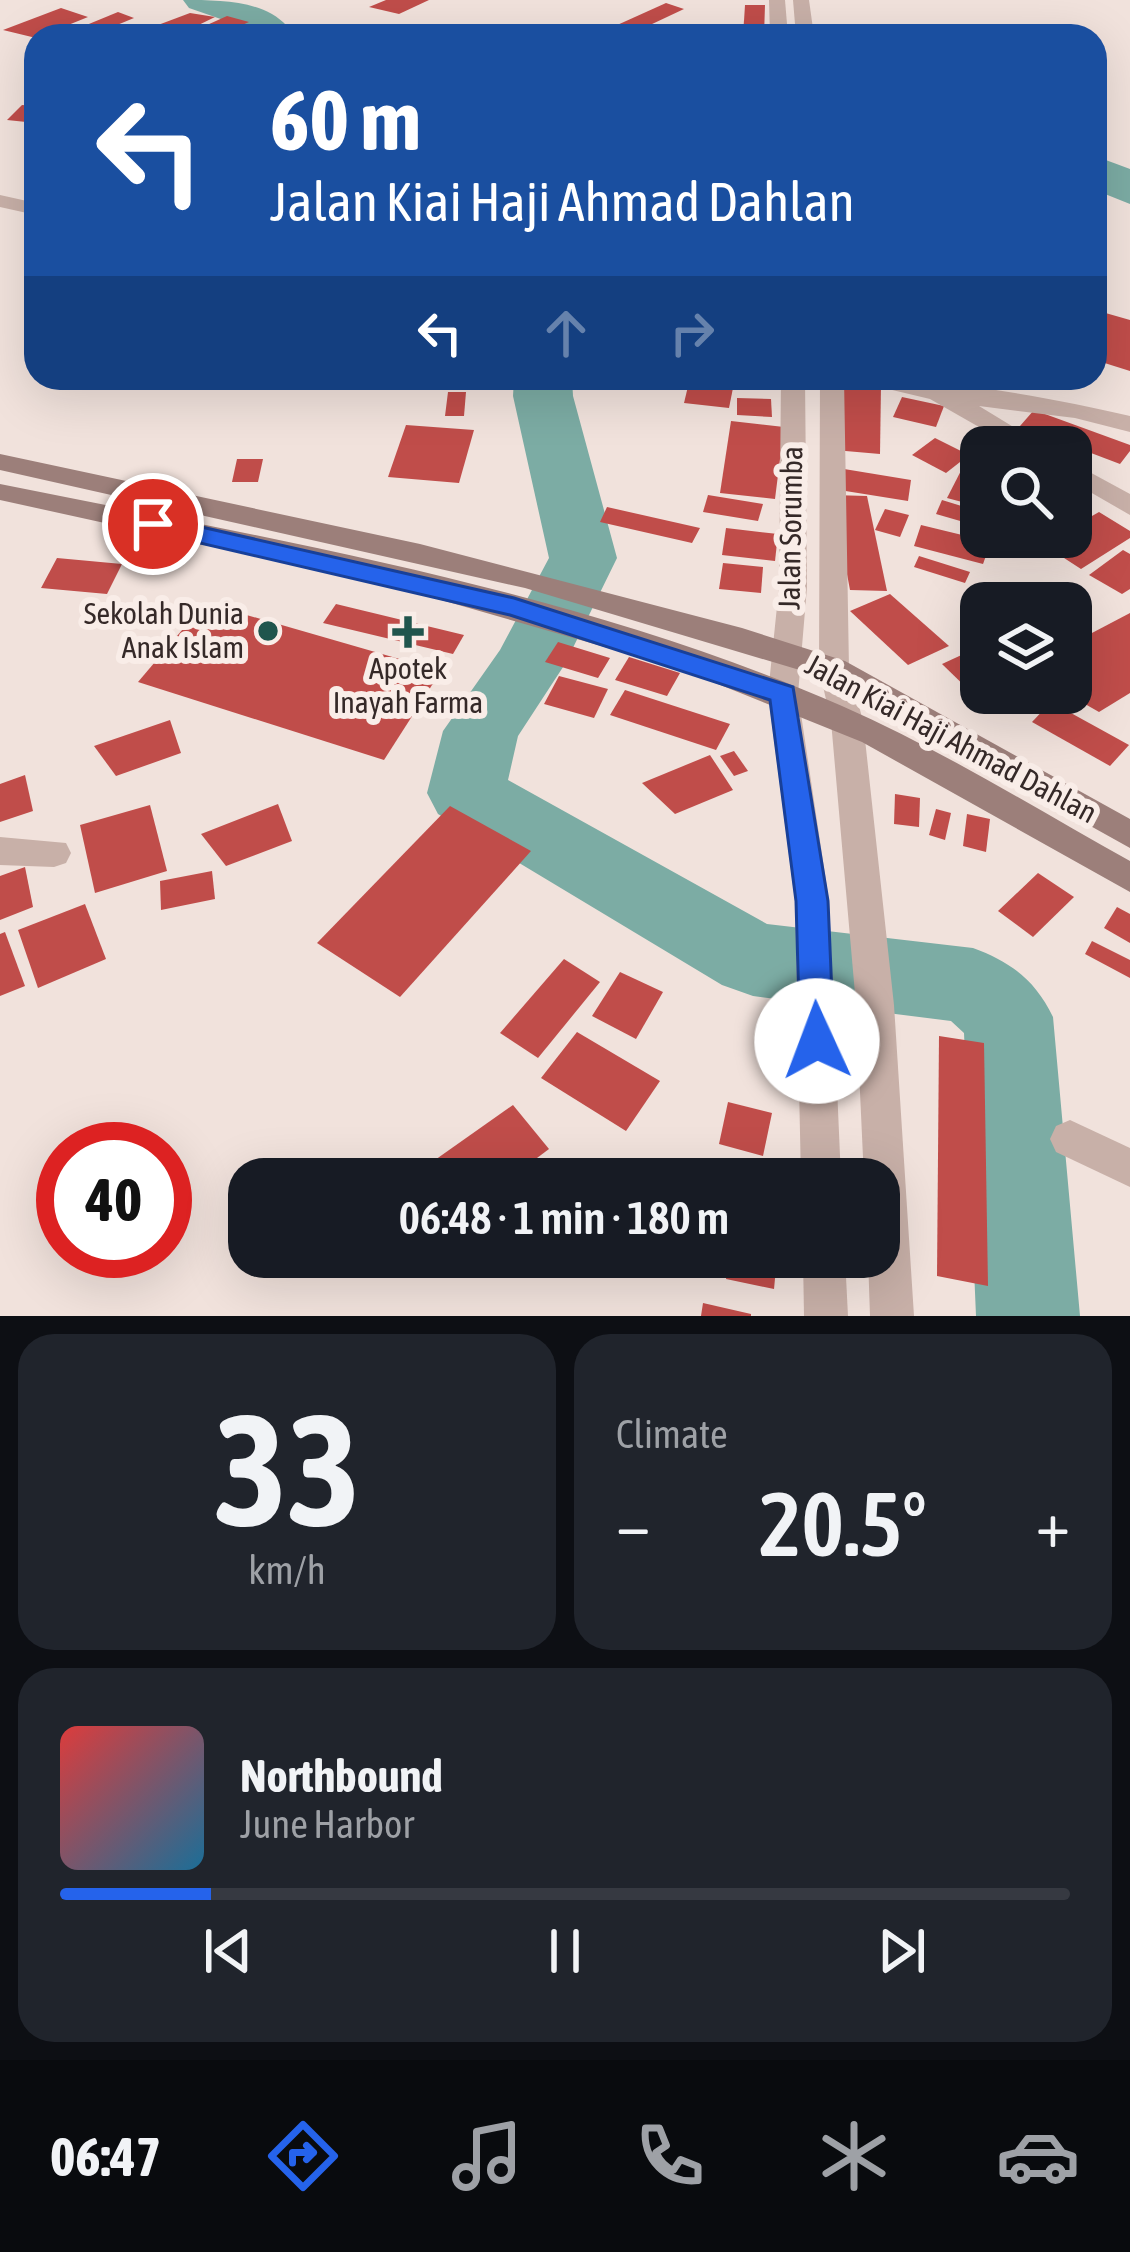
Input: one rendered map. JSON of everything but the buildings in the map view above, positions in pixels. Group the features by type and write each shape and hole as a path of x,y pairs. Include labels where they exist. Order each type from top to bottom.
{"main road":[{"name":"Jalan Kiai Haji Ahmad Dahlan","path":"0,461 522,594 578,625 783,694 847,722 1130,878"},
{"name":"Jalan Kiai Haji Ahmad Dahlan","path":"0,492 522,594 600,596 788,652 833,669 1130,835"}],"street":[{"name":"Jalan Sorumba","path":"793,390 793,587 783,694 815,948 820,1158"},
{"name":"Jalan Sorumba","path":"832,390 833,669 847,722 870,951 892,1316"},
{"path":"925,390 1052,407 1130,424"},
{"path":"938,393 996,426"},
{"path":"1092,483 1130,506"},
{"path":"0,850 54,854"},
{"path":"1070,1139 1130,1168"},
{"path":"825,1278 826,1316"}],"waterway":[{"path":"203,0 250,14 263,24"},
{"path":"1107,177 1130,189"},
{"path":"543,390 583,558 529,664 481,731 466,793 753,959 973,986 1008,1017 1028,1316"}],"place":[{"name":"Sekolah Dunia Anak Islam","path":"268,631"},
{"name":"Apotek Inayah Farma","path":"408,632"}],"route":[{"path":"153,524 514,607 783,694 812,901 817,1041"}]}
